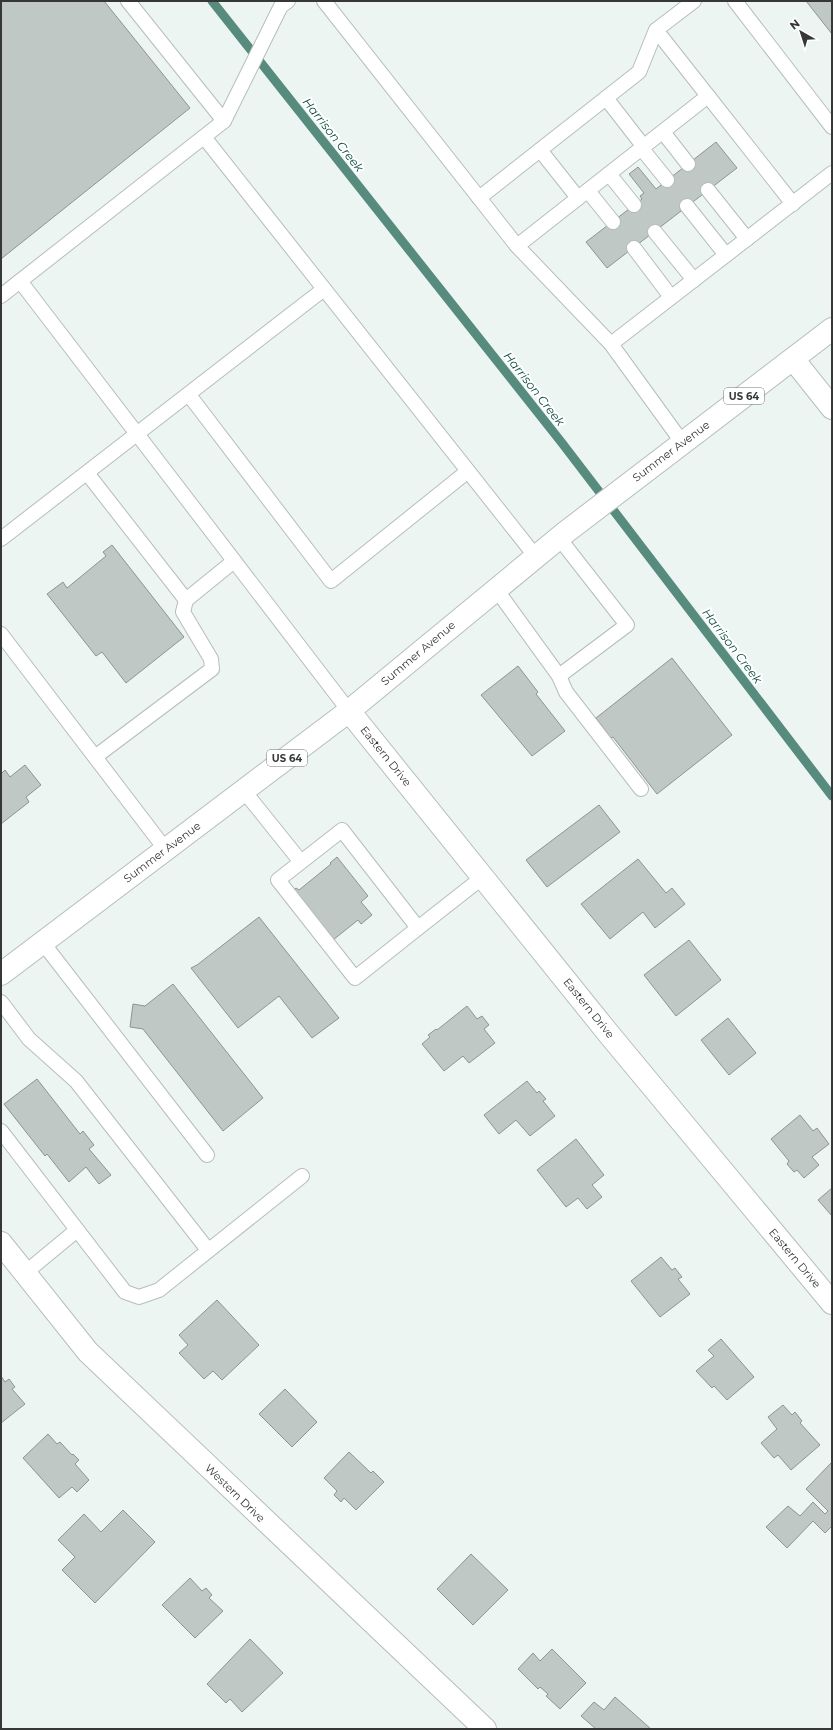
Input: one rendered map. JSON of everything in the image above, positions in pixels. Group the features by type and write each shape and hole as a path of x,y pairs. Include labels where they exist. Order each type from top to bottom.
{"street":[{"name":"Summer Avenue","path":"1,974 349,711 562,535 832,328"},
{"path":"793,358 832,408"},
{"name":"Eastern Drive","path":"349,711 608,1033 832,1303"},
{"name":"Western Drive","path":"1,1243 88,1352 485,1729"}],"lane":[{"path":"128,1 224,121"},
{"path":"324,1 517,246 611,344 682,442"},
{"path":"479,198 639,72 656,30 694,1"},
{"path":"735,1 832,127"},
{"path":"1,296 224,121 281,5"},
{"path":"656,30 793,204"},
{"path":"517,246 708,96"},
{"path":"606,98 667,180"},
{"path":"663,132 688,164"},
{"path":"204,137 536,557"},
{"path":"540,150 613,222"},
{"path":"611,344 832,173"},
{"path":"609,174 634,205"},
{"path":"708,190 747,239"},
{"path":"687,206 726,255"},
{"path":"655,232 694,280"},
{"path":"634,248 671,297"},
{"path":"20,281 349,711"},
{"path":"1,539 138,435 324,289"},
{"path":"189,395 331,581 468,471"},
{"path":"87,473 186,600"},
{"path":"559,676 627,625 562,535"},
{"path":"95,757 212,669 212,659 183,612 186,600 234,561"},
{"path":"496,589 559,676 566,692 641,789"},
{"path":"1,634 166,850"},
{"path":"244,791 301,862"},
{"path":"418,928 342,830 278,880 355,978 483,877"},
{"path":"43,943 207,1155"},
{"path":"1,1002 29,1039 76,1081 208,1250"},
{"path":"1,1131 126,1292 139,1298 159,1290 302,1176"},
{"path":"25,1273 77,1230"}],"building":[{"path":"1,1 104,1 190,108 1,259"},
{"path":"806,1 832,1 832,34"},
{"path":"716,142 737,168 607,268 586,242 642,199 640,196 644,193 629,174 638,167 656,189"},
{"path":"112,545 184,637 126,683 102,652 96,656 47,594 63,582 67,588 106,556 103,552"},
{"path":"672,658 732,735 657,794 613,737 611,738 596,718"},
{"path":"518,666 538,692 536,694 565,731 532,756 481,695"},
{"path":"25,765 41,785 26,797 29,802 1,824 1,774 5,770 10,777"},
{"path":"599,805 620,832 547,887 526,860"},
{"path":"337,857 368,896 361,902 372,915 361,924 358,920 333,940 294,890 296,888 299,890 331,864 330,863"},
{"path":"638,859 666,893 672,888 685,904 655,928 643,912 610,939 581,904"},
{"path":"259,917 339,1018 312,1038 279,996 238,1028 191,968"},
{"path":"689,940 721,980 676,1016 644,975"},
{"path":"173,984 263,1098 223,1131 143,1029 130,1027 133,1004 145,1006"},
{"path":"467,1006 477,1019 482,1016 489,1025 484,1029 495,1043 469,1063 463,1056 444,1071 422,1044 430,1037 428,1035 436,1029 437,1030"},
{"path":"728,1018 756,1053 729,1075 701,1040"},
{"path":"37,1079 80,1134 83,1131 94,1145 89,1149 111,1175 99,1184 86,1167 69,1182 47,1154 45,1156 4,1104"},
{"path":"527,1081 537,1093 539,1091 546,1099 543,1101 555,1116 530,1136 516,1120 499,1134 484,1115"},
{"path":"800,1115 813,1131 817,1128 829,1144 812,1157 819,1165 804,1178 797,1170 794,1172 787,1164 789,1161 771,1139"},
{"path":"576,1139 604,1175 592,1185 602,1197 587,1209 578,1198 566,1207 537,1170"},
{"path":"832,1188 832,1216 818,1200"},
{"path":"661,1257 672,1270 675,1268 682,1277 678,1279 690,1294 660,1317 631,1281"},
{"path":"217,1300 259,1345 222,1380 213,1371 204,1379 179,1353 188,1345 179,1335"},
{"path":"721,1339 754,1377 727,1400 714,1386 712,1388 696,1371 714,1356 708,1350"},
{"path":"1,1376 5,1382 9,1379 15,1387 12,1389 25,1404 1,1423"},
{"path":"285,1389 317,1422 292,1447 259,1414"},
{"path":"783,1405 792,1415 795,1412 802,1421 800,1423 820,1445 791,1470 778,1455 774,1458 761,1443 777,1429 768,1417"},
{"path":"48,1434 57,1444 60,1442 79,1460 75,1464 89,1480 77,1492 72,1487 59,1498 23,1458"},
{"path":"349,1452 371,1473 373,1471 384,1482 356,1510 344,1498 341,1502 334,1495 337,1491 324,1478"},
{"path":"832,1462 832,1526 825,1533 813,1521 787,1548 766,1527 788,1506 800,1516 813,1502 825,1514 828,1511 806,1489"},
{"path":"123,1510 155,1542 95,1603 62,1570 75,1557 58,1540 84,1514 101,1532"},
{"path":"471,1554 508,1590 473,1625 437,1589"},
{"path":"190,1578 202,1591 206,1588 212,1595 209,1598 223,1611 195,1638 162,1605"},
{"path":"250,1639 283,1673 242,1712 230,1699 226,1703 207,1684"},
{"path":"552,1649 586,1683 560,1709 546,1696 548,1694 540,1687 538,1689 518,1669 533,1653 540,1661"},
{"path":"615,1697 651,1729 596,1729 581,1716 594,1702 604,1710"}],"waterway":[{"name":"Harrison Creek","path":"212,1 562,443 832,796"}]}
